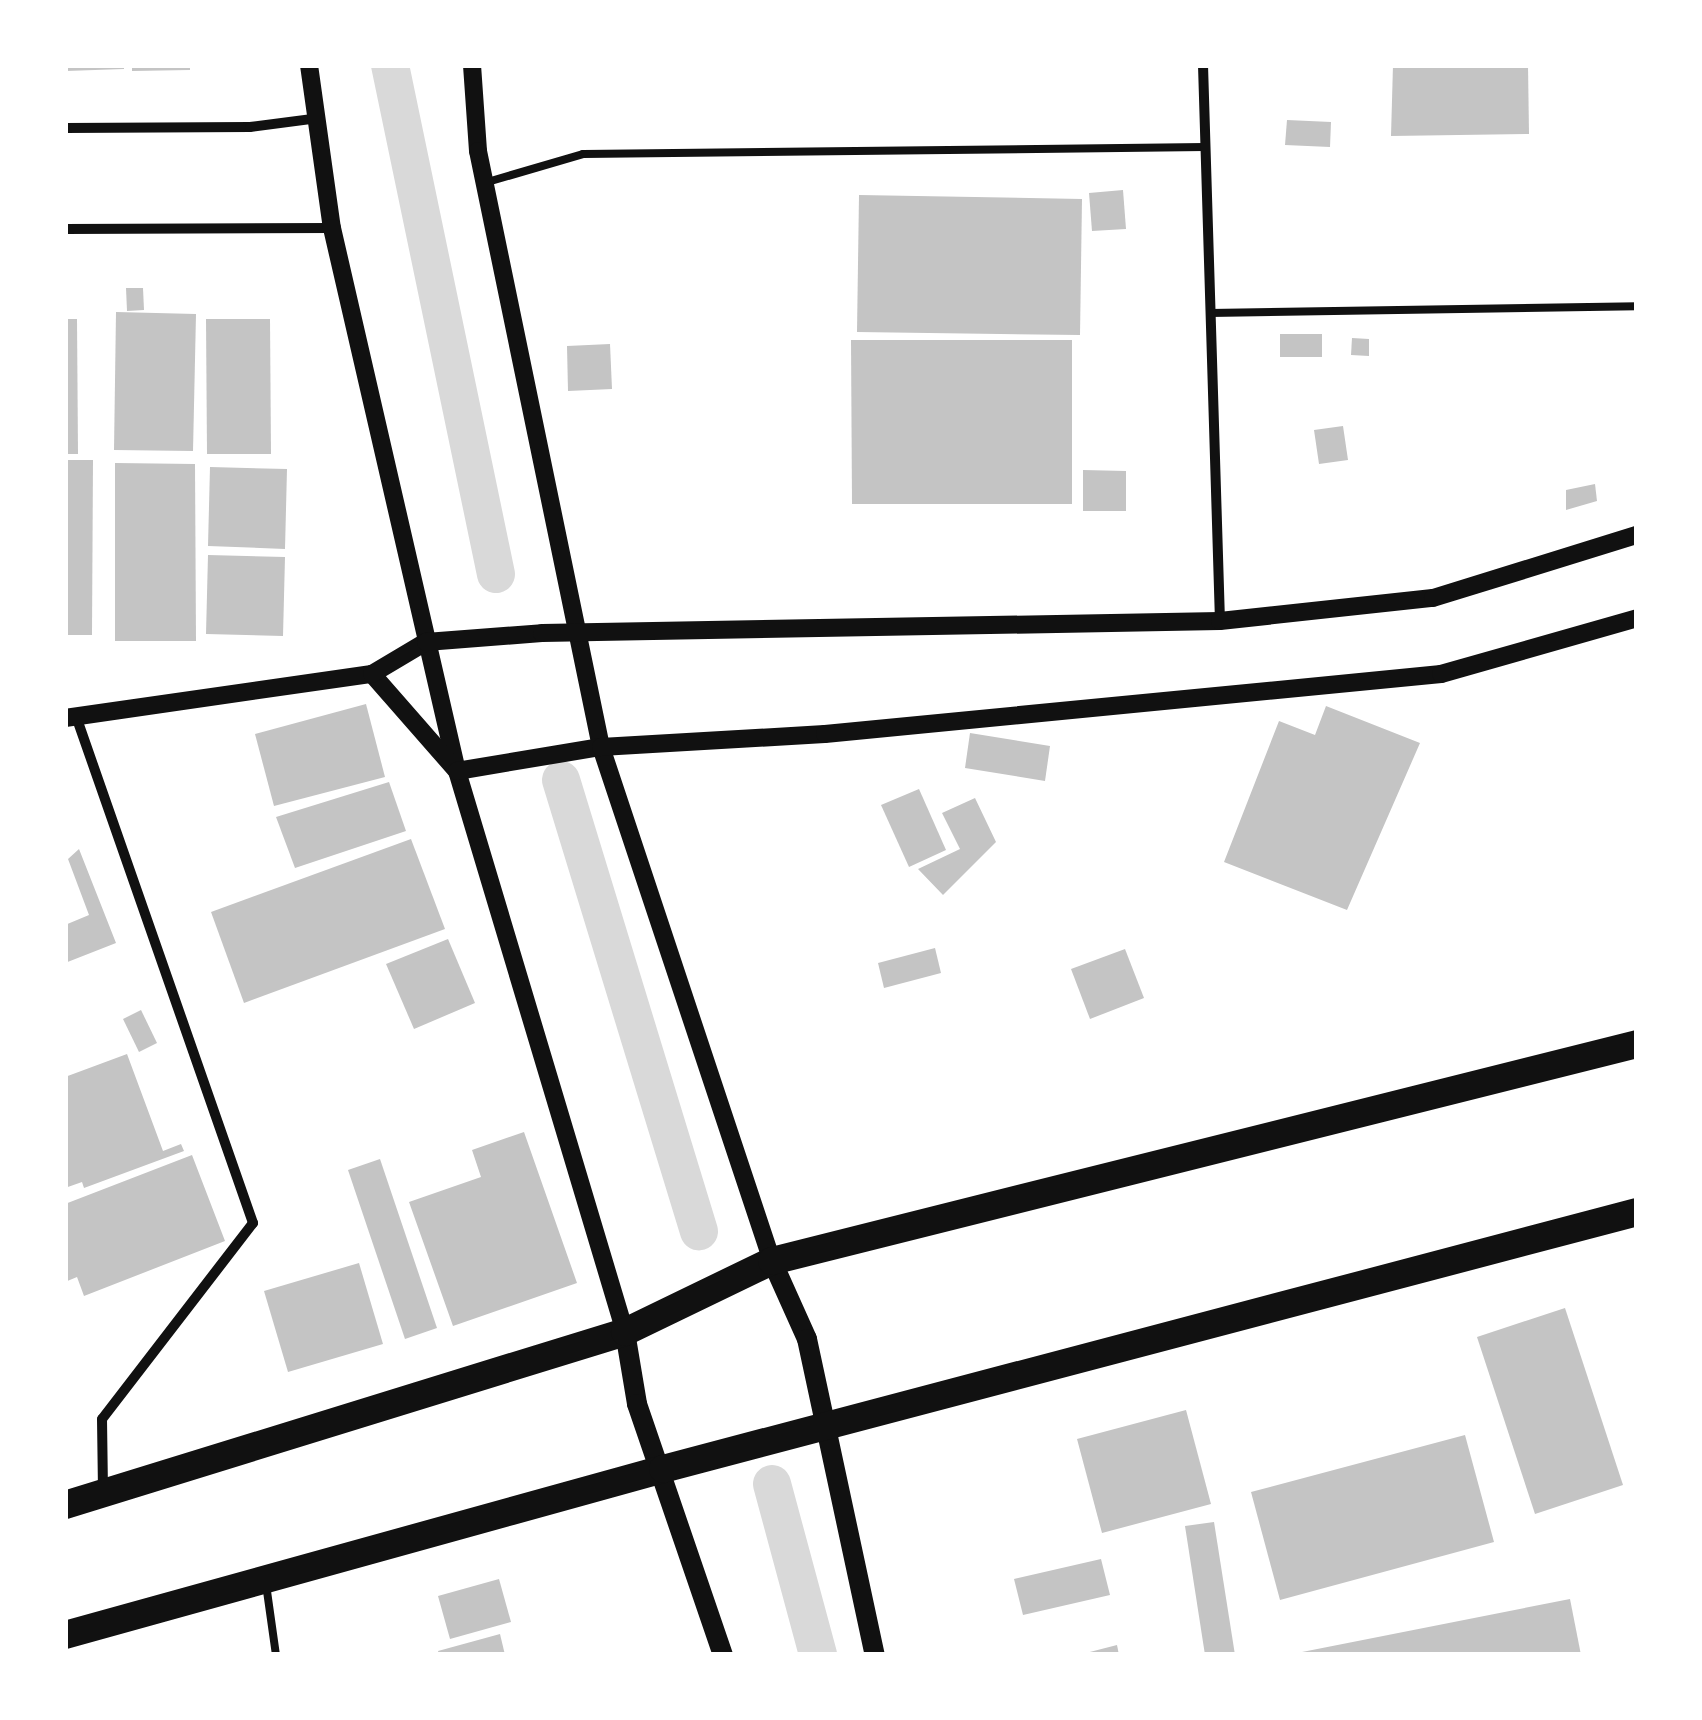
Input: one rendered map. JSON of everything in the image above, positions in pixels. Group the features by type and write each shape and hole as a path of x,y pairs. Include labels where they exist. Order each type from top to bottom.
{"highway":[{"path":"65,1505 625,1332 772,1260 1637,1044"},
{"path":"65,1635 663,1469 825,1430 1637,1212"}],"main road":[{"path":"772,1260 807,1339 875,1655"},
{"path":"625,1332 637,1404 663,1469 723,1655"}],"street":[{"path":"310,65 312,119 332,228 426,642 458,770 625,1332"},
{"path":"472,65 484,183 600,746 772,1260"},
{"path":"1203,65 1220,621"},
{"path":"65,128 250,127 312,119"},
{"path":"65,229 332,228"},
{"path":"103,1495 102,1419 253,1223 71,718 372,674 426,642 577,635 1220,621 1433,598 1637,535"},
{"path":"458,770 600,746 825,734 1441,674 1637,618"},
{"path":"372,674 458,770"}],"lane":[{"path":"484,183 583,154 1206,147"},
{"path":"1210,313 1637,306"},
{"path":"265,1580 276,1655"}],"building":[{"path":"66,65 124,65 124,69 66,71"},
{"path":"132,65 190,65 190,70 132,71"},
{"path":"1393,65 1528,65 1529,134 1391,136"},
{"path":"1287,120 1331,122 1330,147 1285,145"},
{"path":"1123,190 1126,229 1092,231 1089,193"},
{"path":"859,195 1082,199 1080,335 857,332"},
{"path":"126,288 143,288 144,310 127,311"},
{"path":"116,312 196,314 193,451 114,450"},
{"path":"65,319 77,319 78,454 65,454"},
{"path":"206,319 270,319 271,454 207,454"},
{"path":"1280,334 1322,334 1322,357 1280,357"},
{"path":"1352,338 1369,339 1369,356 1351,355"},
{"path":"851,340 1072,340 1072,504 852,504"},
{"path":"610,344 612,389 568,391 567,346"},
{"path":"1343,426 1348,460 1319,464 1314,430"},
{"path":"65,460 93,460 92,635 65,635"},
{"path":"115,463 195,464 196,641 115,641"},
{"path":"210,467 287,469 285,549 208,546"},
{"path":"1083,470 1126,471 1126,511 1083,511"},
{"path":"1595,484 1597,501 1566,510 1566,490"},
{"path":"208,555 285,557 283,636 206,634"},
{"path":"366,704 385,777 274,806 255,734"},
{"path":"1326,706 1420,743 1347,910 1224,862 1279,721 1315,735"},
{"path":"970,733 1050,746 1045,781 965,768"},
{"path":"389,782 406,831 295,868 276,817"},
{"path":"919,789 946,850 909,867 881,805"},
{"path":"975,798 996,842 943,895 918,869 960,849 942,813"},
{"path":"411,839 445,929 244,1003 211,912"},
{"path":"79,849 116,943 65,963 65,925 89,915 68,859"},
{"path":"448,939 475,1003 414,1029 386,964"},
{"path":"935,948 941,973 884,988 878,963"},
{"path":"1125,949 1144,998 1090,1019 1071,969"},
{"path":"141,1010 157,1043 139,1052 123,1019"},
{"path":"127,1054 163,1151 181,1144 184,1151 84,1188 82,1182 65,1188 65,1077"},
{"path":"524,1132 577,1283 453,1326 409,1202 481,1177 472,1150"},
{"path":"192,1155 225,1241 84,1296 77,1277 65,1282 65,1204"},
{"path":"380,1159 437,1328 405,1339 348,1170"},
{"path":"359,1263 383,1344 288,1372 264,1291"},
{"path":"1565,1308 1623,1485 1535,1514 1477,1337"},
{"path":"1186,1410 1211,1504 1102,1533 1077,1439"},
{"path":"1465,1435 1494,1542 1280,1600 1251,1492"},
{"path":"1214,1522 1235,1655 1205,1655 1185,1526"},
{"path":"1101,1559 1110,1595 1023,1615 1014,1579"},
{"path":"499,1579 511,1622 450,1639 438,1596"},
{"path":"1570,1599 1581,1655 1297,1653"},
{"path":"500,1634 505,1655 439,1655 438,1651"},
{"path":"1117,1645 1119,1655 1082,1654"}],"waterway":[{"path":"390,65 496,574"},
{"path":"561,780 699,1231"},
{"path":"772,1484 818,1655"}]}
